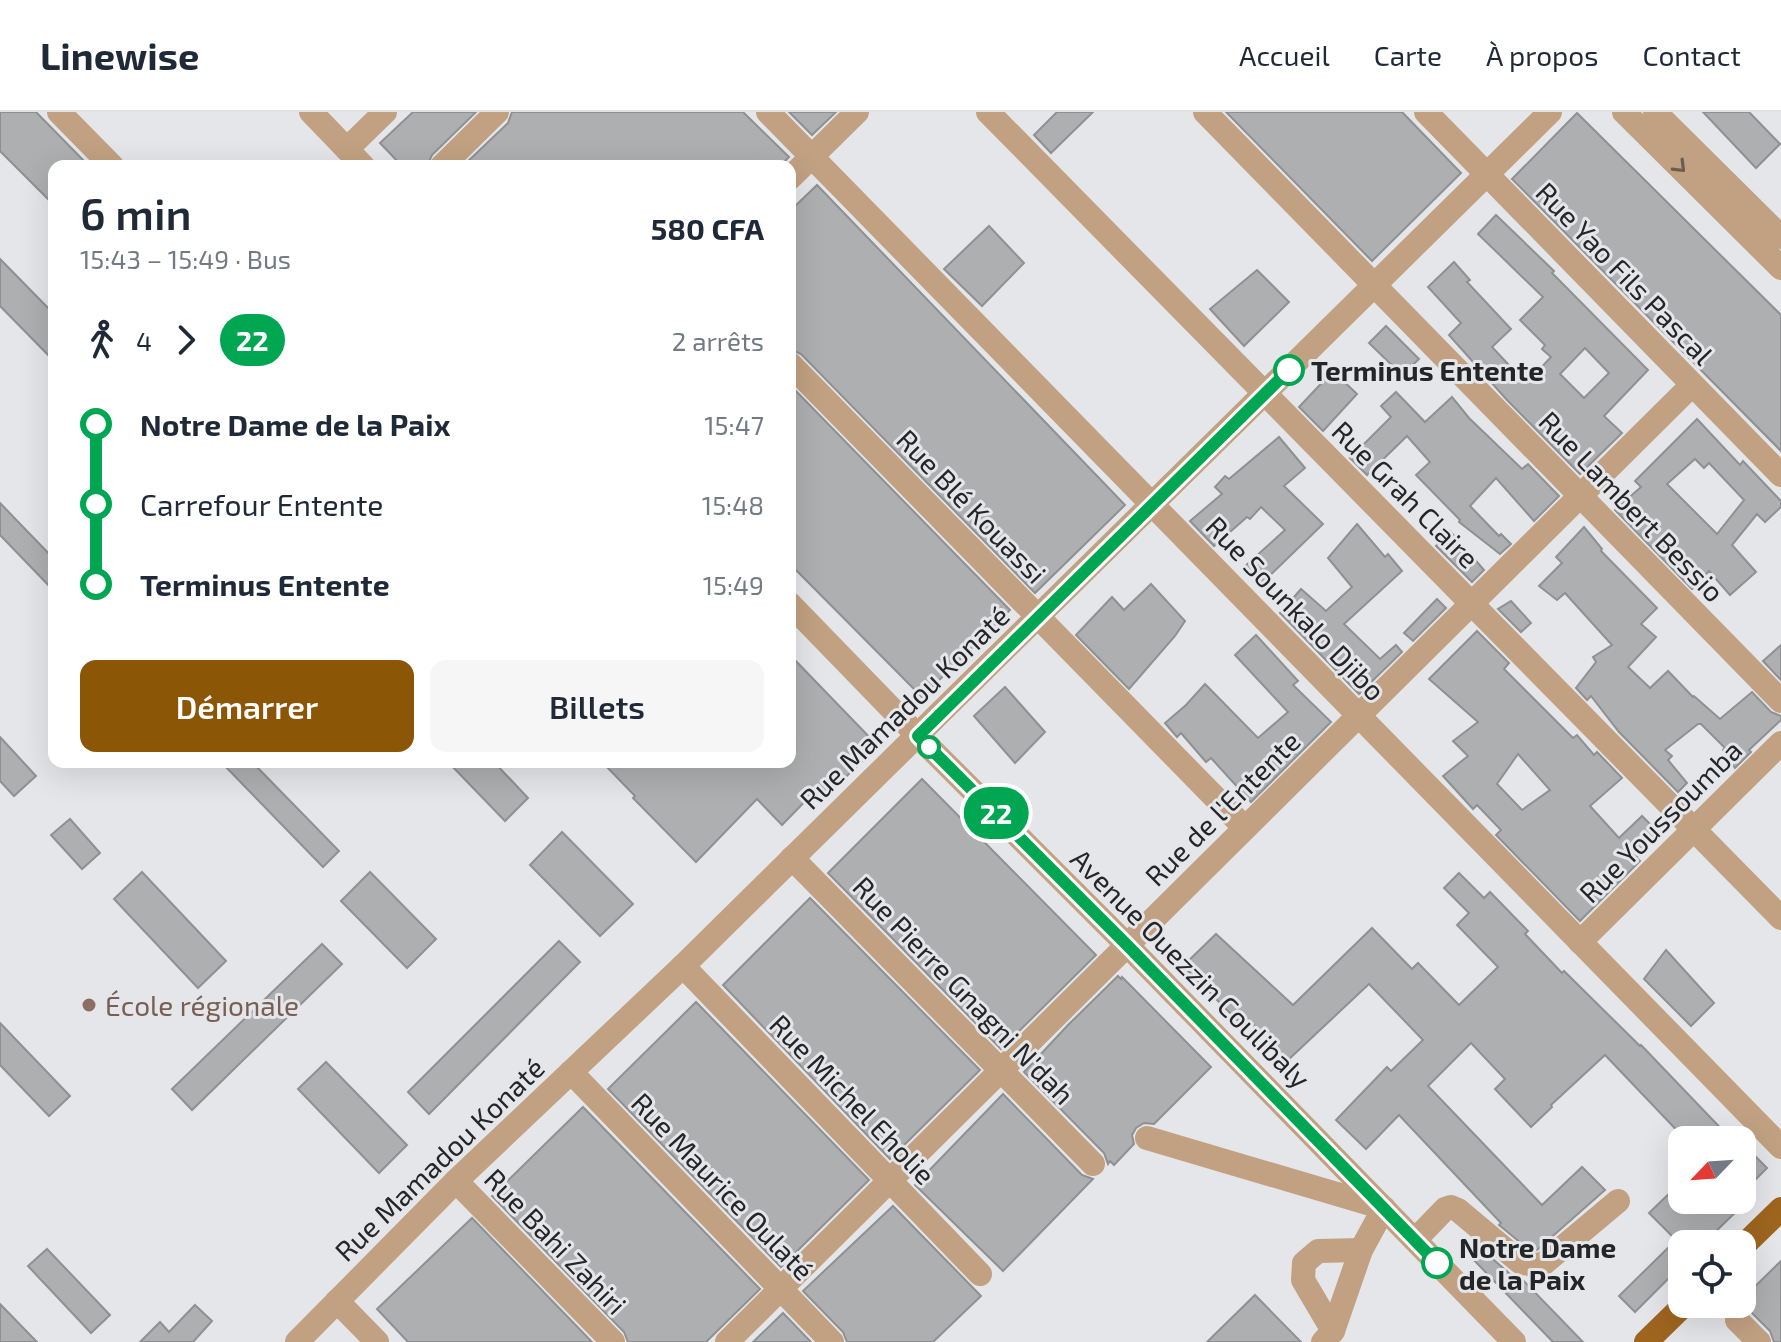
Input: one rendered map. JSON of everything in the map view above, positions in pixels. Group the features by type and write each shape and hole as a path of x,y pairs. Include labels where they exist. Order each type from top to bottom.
{"main road":[{"path":"1756,1233 1781,1209"},
{"path":"1646,1342 1671,1318"}],"street":[{"path":"59,112 106,160"},
{"path":"311,112 355,158 385,112"},
{"path":"448,160 497,112"},
{"name":"Rue Sounkalo Djibo","path":"768,112 1781,1147"},
{"path":"796,172 857,112"},
{"name":"Rue Grah Claire","path":"988,112 1781,918"},
{"name":"Rue Lambert Bessio","path":"1205,112 1781,701"},
{"name":"Rue Yao Fils Pascal","path":"1426,112 1781,475"},
{"name":"Rue Mamadou Konaté","path":"297,1342 456,1181 683,966 1550,112"},
{"path":"1624,112 1781,268"},
{"path":"1655,112 1777,227"},
{"name":"Rue Blé Kouassi","path":"796,370 1245,828"},
{"name":"Rue de l'Entente","path":"727,1342 1692,385"},
{"name":"Avenue Ouezzin Coulibaly","path":"796,616 1127,945 1514,1342"},
{"name":"Rue Youssoumba","path":"1580,942 1781,743"},
{"name":"Rue Pierre Gnagni N'dah","path":"792,858 1093,1164"},
{"name":"Rue Michel Eholie","path":"683,966 980,1274"},
{"name":"Rue Maurice Oulaté","path":"571,1072 832,1342"},
{"path":"1147,1138 1384,1208 1361,1250 1328,1336"},
{"name":"Rue Bahi Zahiri","path":"456,1181 613,1342"},
{"path":"1415,1240 1445,1209 1451,1207 1520,1262 1543,1264 1618,1201"},
{"path":"1328,1336 1303,1280 1304,1263 1318,1251 1361,1250"},
{"path":"337,1301 377,1342"},
{"path":"1737,1320 1759,1342"}],"building":[{"path":"0,112 36,112 83,160 48,160 48,199 0,151"},
{"path":"413,112 476,112 430,160 396,160 380,143"},
{"path":"512,112 743,112 789,157 786,160 469,160 508,123"},
{"path":"789,112 836,112 812,135"},
{"path":"1057,112 1093,112 1051,153 1034,135"},
{"path":"1226,112 1402,112 1461,173 1372,261"},
{"path":"1703,112 1749,112 1780,144 1756,168"},
{"path":"1577,113 1781,315 1781,451 1512,179"},
{"path":"817,185 1125,505 1035,593 796,352 796,205"},
{"path":"1496,215 1648,370 1604,416 1622,433 1580,474 1449,335 1461,323 1428,287 1454,262 1470,280 1467,282 1511,329 1492,347 1527,383 1551,357 1542,349 1545,345 1520,320 1543,297 1478,234","holes":["1585,348 1609,373 1584,398 1560,374"]},
{"path":"989,226 1024,263 982,306 944,269"},
{"path":"0,259 48,308 48,355 0,306"},
{"path":"1257,270 1289,302 1244,346 1210,309"},
{"path":"1386,326 1419,359 1402,375 1369,343"},
{"path":"1333,371 1357,394 1323,431 1299,407"},
{"path":"796,391 1010,610 922,697 796,570"},
{"path":"1396,392 1425,422 1452,397 1469,418 1522,469 1528,464 1559,496 1534,521 1496,478 1470,506 1511,544 1500,554 1459,522 1416,475 1430,462 1407,436 1367,475 1350,458 1391,417 1381,406"},
{"path":"1697,419 1740,465 1743,461 1781,501 1781,507 1765,522 1757,514 1732,545 1756,572 1730,595 1709,571 1692,589 1615,510 1641,487 1635,481","holes":["1695,459 1704,468 1709,463 1744,500 1717,534 1667,484"]},
{"path":"1279,437 1305,468 1284,486 1323,524 1260,585 1244,567 1285,530 1261,507 1214,546 1190,521 1222,494 1215,487 1225,476 1229,479"},
{"path":"0,503 48,553 48,585 0,535"},
{"path":"1357,524 1385,557 1388,554 1402,571 1344,624 1380,659 1396,645 1402,652 1359,694 1280,613 1301,589 1326,611 1352,587 1328,558"},
{"path":"1584,527 1601,551 1657,608 1641,624 1656,637 1628,667 1650,688 1668,671 1720,719 1752,692 1771,712 1781,716 1781,720 1735,768 1723,750 1725,748 1698,724 1665,750 1672,756 1668,760 1687,783 1678,792 1619,732 1591,696 1587,700 1576,688 1596,662 1593,657 1612,645 1565,593 1557,600 1539,586 1562,563 1556,557"},
{"path":"1450,531 1484,570 1472,582 1436,546"},
{"path":"1151,584 1185,621 1129,689 1076,635 1112,597 1124,610"},
{"path":"1437,599 1446,608 1413,641 1404,633"},
{"path":"1511,601 1531,623 1521,632 1498,609"},
{"path":"1477,631 1509,663 1504,669 1573,738 1577,735 1594,755 1597,752 1622,778 1590,806 1619,838 1642,816 1661,835 1636,857 1640,861 1580,921 1496,835 1501,830 1477,805 1473,809 1443,776 1468,756 1453,741 1478,722 1429,679","holes":["1518,754 1550,790 1522,810 1497,784"]},
{"path":"1256,635 1298,681 1293,685 1331,722 1251,802 1211,758 1206,762 1181,733 1177,737 1165,723 1205,684 1258,738 1288,712 1235,655"},
{"path":"1781,645 1781,680 1763,661"},
{"path":"796,661 878,746 828,794 820,786 782,825 757,799 696,862 633,798 635,796 608,768 796,768"},
{"path":"1005,687 1045,732 1015,763 974,716"},
{"path":"0,737 36,776 14,796 0,781"},
{"path":"227,768 258,768 339,851 323,867"},
{"path":"454,768 500,768 528,798 505,821"},
{"path":"922,779 1096,955 1001,1049 828,873"},
{"path":"70,819 100,853 82,869 51,835"},
{"path":"562,832 633,904 600,936 530,865"},
{"path":"142,872 226,961 198,988 114,899"},
{"path":"370,872 436,939 407,968 341,901"},
{"path":"1459,873 1484,898 1490,892 1528,931 1525,934 1562,973 1564,971 1641,1045 1719,1126 1673,1126 1605,1055 1531,1127 1495,1089 1505,1079 1471,1043 1428,1086 1542,1205 1582,1167 1605,1190 1537,1250 1527,1248 1499,1225 1501,1223 1399,1115 1366,1149 1336,1120 1387,1067 1391,1071 1423,1040 1369,984 1287,1061 1249,1020 1243,1026 1183,966 1216,934 1293,1005 1372,928 1412,969 1418,963 1459,1005 1498,967 1457,925 1469,913 1444,888"},
{"path":"810,898 980,1070 890,1159 723,985"},
{"path":"559,941 580,962 429,1114 408,1092"},
{"path":"322,944 342,964 192,1110 172,1089"},
{"path":"1666,950 1714,1003 1691,1026 1644,979"},
{"path":"1118,976 1211,1067 1154,1124 1144,1123 1136,1128 1132,1135 1134,1144 1114,1165 1110,1161 1108,1164 1104,1153 1024,1072"},
{"path":"696,1002 869,1180 781,1267 608,1089"},
{"path":"0,1023 70,1096 49,1116 0,1065"},
{"path":"326,1062 407,1145 379,1173 298,1089"},
{"path":"1003,1094 1082,1175 1093,1179 1003,1271 915,1185"},
{"path":"583,1107 760,1289 706,1342 628,1342 624,1332 492,1196"},
{"path":"1756,1157 1767,1168 1756,1179"},
{"path":"1668,1195 1668,1214 1734,1214 1717,1230 1668,1232 1649,1213"},
{"path":"893,1206 981,1296 933,1342 847,1342 843,1332 803,1291"},
{"path":"472,1218 592,1342 408,1342 377,1309"},
{"path":"1478,1246 1510,1274 1520,1277 1583,1342 1553,1342 1469,1255"},
{"path":"1668,1248 1668,1279 1635,1312 1619,1296"},
{"path":"47,1249 110,1315 91,1333 28,1266"},
{"path":"1781,1261 1781,1342 1774,1342 1770,1331 1756,1317 1756,1285"},
{"path":"1255,1295 1301,1342 1207,1342"},
{"path":"0,1304 37,1342 0,1342"},
{"path":"195,1305 212,1321 193,1342 140,1342 160,1322 169,1332"},
{"path":"783,1313 811,1342 753,1342"}],"bus line":[{"name":"22","path":"1289,370 918,736 1437,1263"}],"place":[{"name":"Terminus Entente","path":"1289,370"},
{"name":"École régionale","path":"89,1005"},
{"name":"Notre Dame de la Paix","path":"1437,1263"}]}
